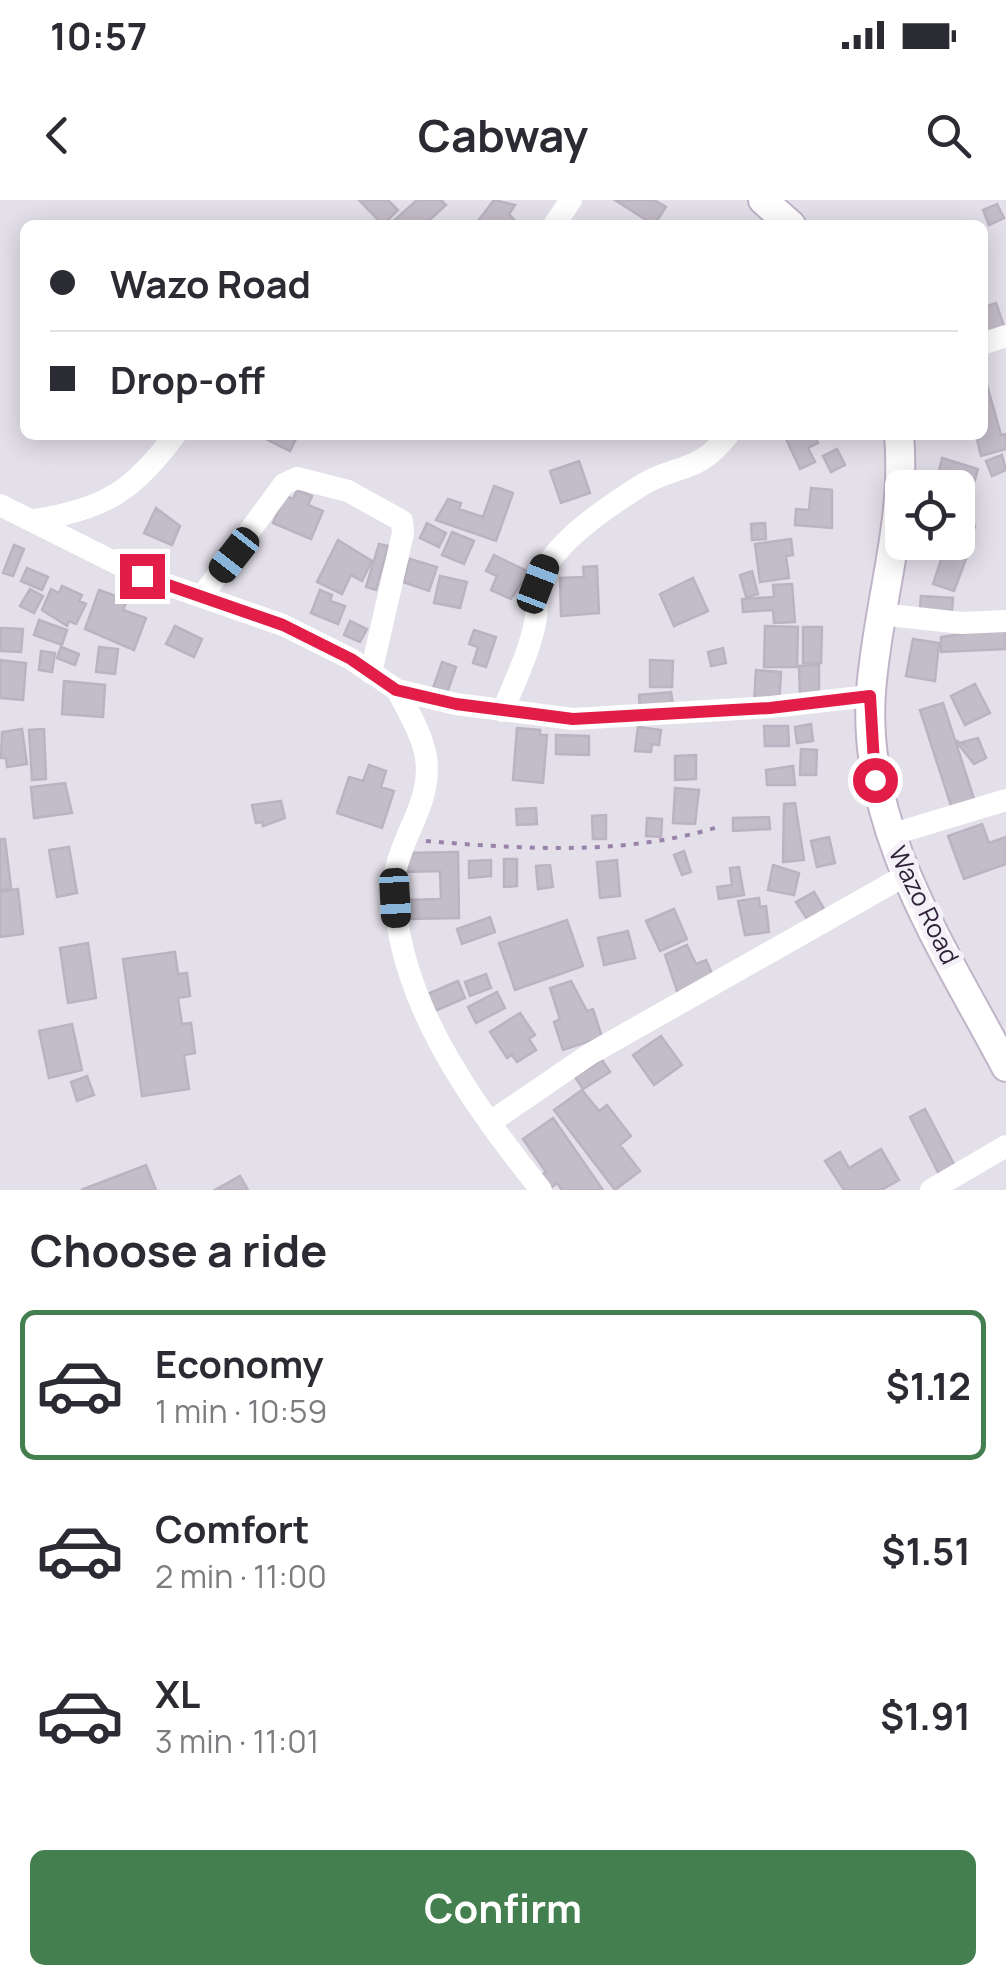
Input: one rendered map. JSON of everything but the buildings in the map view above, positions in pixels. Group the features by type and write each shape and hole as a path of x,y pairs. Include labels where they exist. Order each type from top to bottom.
{"main road":[{"path":"763,200 785,220"},
{"name":"Wazo Road","path":"899,440 900,508 880,614 870,696 875,780 906,875 1006,1067"}],"street":[{"path":"35,520 76,514 104,503 148,470 171,440"},
{"path":"503,711 535,622 538,584 546,565 601,511 648,480 694,467 711,456 724,440"},
{"path":"202,596 284,484 296,478 348,491 402,521 404,533 371,673"},
{"path":"0,505 142,576 283,625 396,690 503,711 573,719 770,708 870,696"},
{"path":"880,614 962,624 1006,621"},
{"path":"396,690 430,763 427,793 394,878 401,953 420,1008 541,1190"},
{"path":"890,835 1006,800"},
{"path":"492,1121 590,1054 906,875"},
{"path":"932,1190 1006,1146"}],"path":[{"path":"406,840 518,849 671,842 718,828"}],"route":[{"path":"142,576 283,625 351,659 396,690 456,704 573,719 770,708 870,696 875,780"}]}
